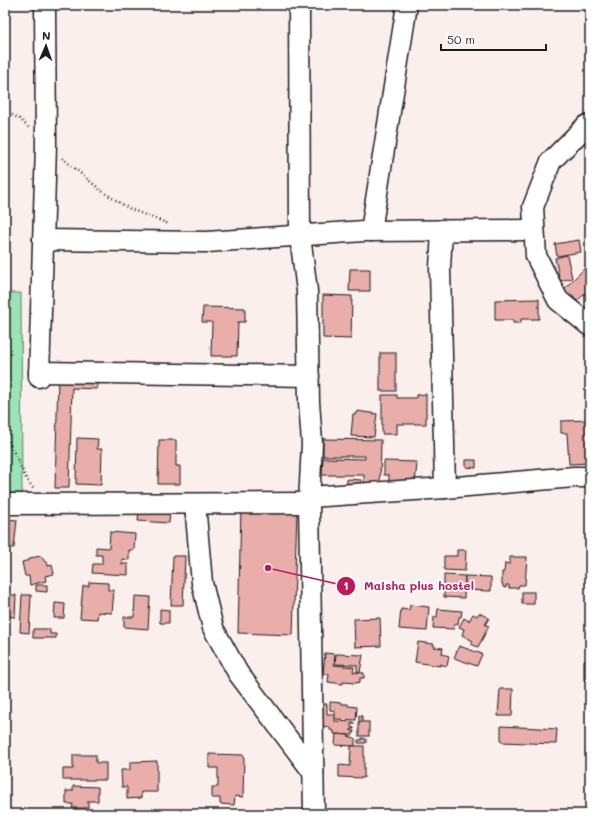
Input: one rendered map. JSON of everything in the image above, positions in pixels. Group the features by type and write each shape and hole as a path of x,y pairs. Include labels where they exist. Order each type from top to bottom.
{"street":[{"path":"45,5 46,145 39,374 309,376"},
{"path":"300,5 300,236 307,291 312,443 309,500 314,814"},
{"path":"371,231 407,5"},
{"path":"590,124 586,126 551,161 533,207 536,256 558,300 590,326"},
{"path":"442,230 440,268 445,488"},
{"path":"43,240 207,242 371,231 534,230"},
{"path":"5,504 195,504 309,500 574,477 590,477"},
{"path":"195,504 202,583 213,628 238,673 313,772"}],"path":[{"path":"5,111 20,118 46,145 81,176 103,192 130,209 172,226"},
{"path":"5,434 26,478 44,504"}],"green space":[{"path":"5,293 21,293 22,493 5,493"}],"building":[{"path":"579,240 581,252 557,256 555,244"},
{"path":"567,255 572,278 560,281 555,258"},
{"path":"590,263 590,289 577,301 565,288"},
{"path":"350,269 370,269 370,291 349,291"},
{"path":"323,295 352,296 351,339 323,338"},
{"path":"539,299 539,319 521,319 521,323 513,323 513,320 495,320 495,300"},
{"path":"203,307 245,308 245,322 238,322 237,356 211,356 212,322 202,322"},
{"path":"380,353 396,353 396,391 380,391"},
{"path":"58,378 97,379 97,389 72,388 69,488 55,488"},
{"path":"426,394 426,424 397,424 397,434 382,434 382,395 397,395 397,398 416,398 416,395"},
{"path":"357,411 377,414 374,437 351,436 353,414 356,414"},
{"path":"590,420 590,463 569,464 567,433 561,433 561,421"},
{"path":"77,438 98,439 97,449 102,449 101,485 76,484"},
{"path":"323,439 381,440 380,485 364,484 364,475 322,475 323,458 365,459 365,456 323,456"},
{"path":"159,440 176,440 176,466 180,466 180,484 158,484"},
{"path":"466,460 476,460 476,468 466,467"},
{"path":"384,461 417,462 415,485 389,485 389,475 384,475"},
{"path":"347,479 361,480 361,488 347,488"},
{"path":"241,508 297,510 293,635 238,633"},
{"path":"139,510 170,512 169,523 138,521"},
{"path":"5,519 17,520 14,548 5,547"},
{"path":"110,532 135,534 134,550 129,550 129,560 122,559 122,564 128,564 128,575 92,573 93,564 102,564 102,555 96,555 96,547 109,548"},
{"path":"457,550 466,550 465,571 444,570 444,556 457,556"},
{"path":"41,556 45,562 47,562 48,566 52,565 54,574 45,576 46,581 30,585 29,576 25,576 22,562 30,560 30,558"},
{"path":"173,556 185,556 183,605 171,605"},
{"path":"510,557 527,557 525,585 519,585 518,588 509,588 509,585 506,585 506,588 503,587 502,584 502,572 504,572 505,563 510,564"},
{"path":"444,575 465,576 464,598 444,597"},
{"path":"465,576 491,577 491,591 465,590"},
{"path":"89,582 108,583 108,590 114,590 112,613 98,612 97,619 80,618 83,586 89,586"},
{"path":"36,585 47,585 47,592 36,591"},
{"path":"522,592 534,592 534,604 522,604"},
{"path":"5,595 16,595 15,617 5,616"},
{"path":"22,595 31,595 29,633 20,632"},
{"path":"135,596 150,597 148,629 124,627 124,617 134,617"},
{"path":"55,603 65,604 64,618 54,618"},
{"path":"410,605 429,607 427,631 399,629 401,609 409,610"},
{"path":"160,609 169,610 169,623 160,623"},
{"path":"438,609 462,611 458,624 455,624 454,629 433,628 434,617 437,617"},
{"path":"479,613 489,618 485,625 489,626 478,647 471,644 473,641 462,635 464,629 459,627 464,618 469,621 473,614 477,616"},
{"path":"380,618 381,646 355,647 354,619"},
{"path":"33,629 50,629 50,634 56,634 56,638 33,638"},
{"path":"418,642 434,644 434,647 443,648 442,654 449,656 447,666 415,662"},
{"path":"459,646 482,654 477,666 454,658"},
{"path":"325,653 335,654 334,665 354,667 353,672 364,673 364,678 360,678 360,682 355,683 343,682 343,684 328,682 329,674 323,674"},
{"path":"336,654 363,655 360,672 357,672 357,665 335,664"},
{"path":"584,661 590,661 590,680 584,680"},
{"path":"500,689 513,689 512,716 498,716"},
{"path":"330,702 348,704 348,706 357,707 356,720 335,719 335,711 330,710"},
{"path":"319,704 327,704 327,714 334,714 334,721 354,722 354,724 351,724 351,727 354,728 351,729 351,731 354,731 353,735 334,734 334,731 330,730 330,727 321,726"},
{"path":"359,715 362,716 362,722 359,722"},
{"path":"359,722 369,722 369,736 359,736"},
{"path":"501,726 557,729 556,744 501,742"},
{"path":"336,734 348,735 355,738 355,746 335,745"},
{"path":"362,738 366,739 366,743 358,743 358,740 362,740"},
{"path":"351,746 364,746 364,778 339,777 339,765 350,766"},
{"path":"209,754 244,755 243,797 235,796 234,805 220,804 220,798 212,798 212,787 218,787 218,768 209,768"},
{"path":"73,755 96,755 96,763 106,763 106,780 63,780 63,769 73,769"},
{"path":"157,761 157,792 141,792 141,798 127,799 127,787 122,787 121,770 130,770 130,762"},
{"path":"73,786 98,787 98,801 88,801 88,808 72,808 73,804 66,804 66,791 73,791"}],"place":[{"name":"Maisha plus hostel","path":"268,568"}]}
